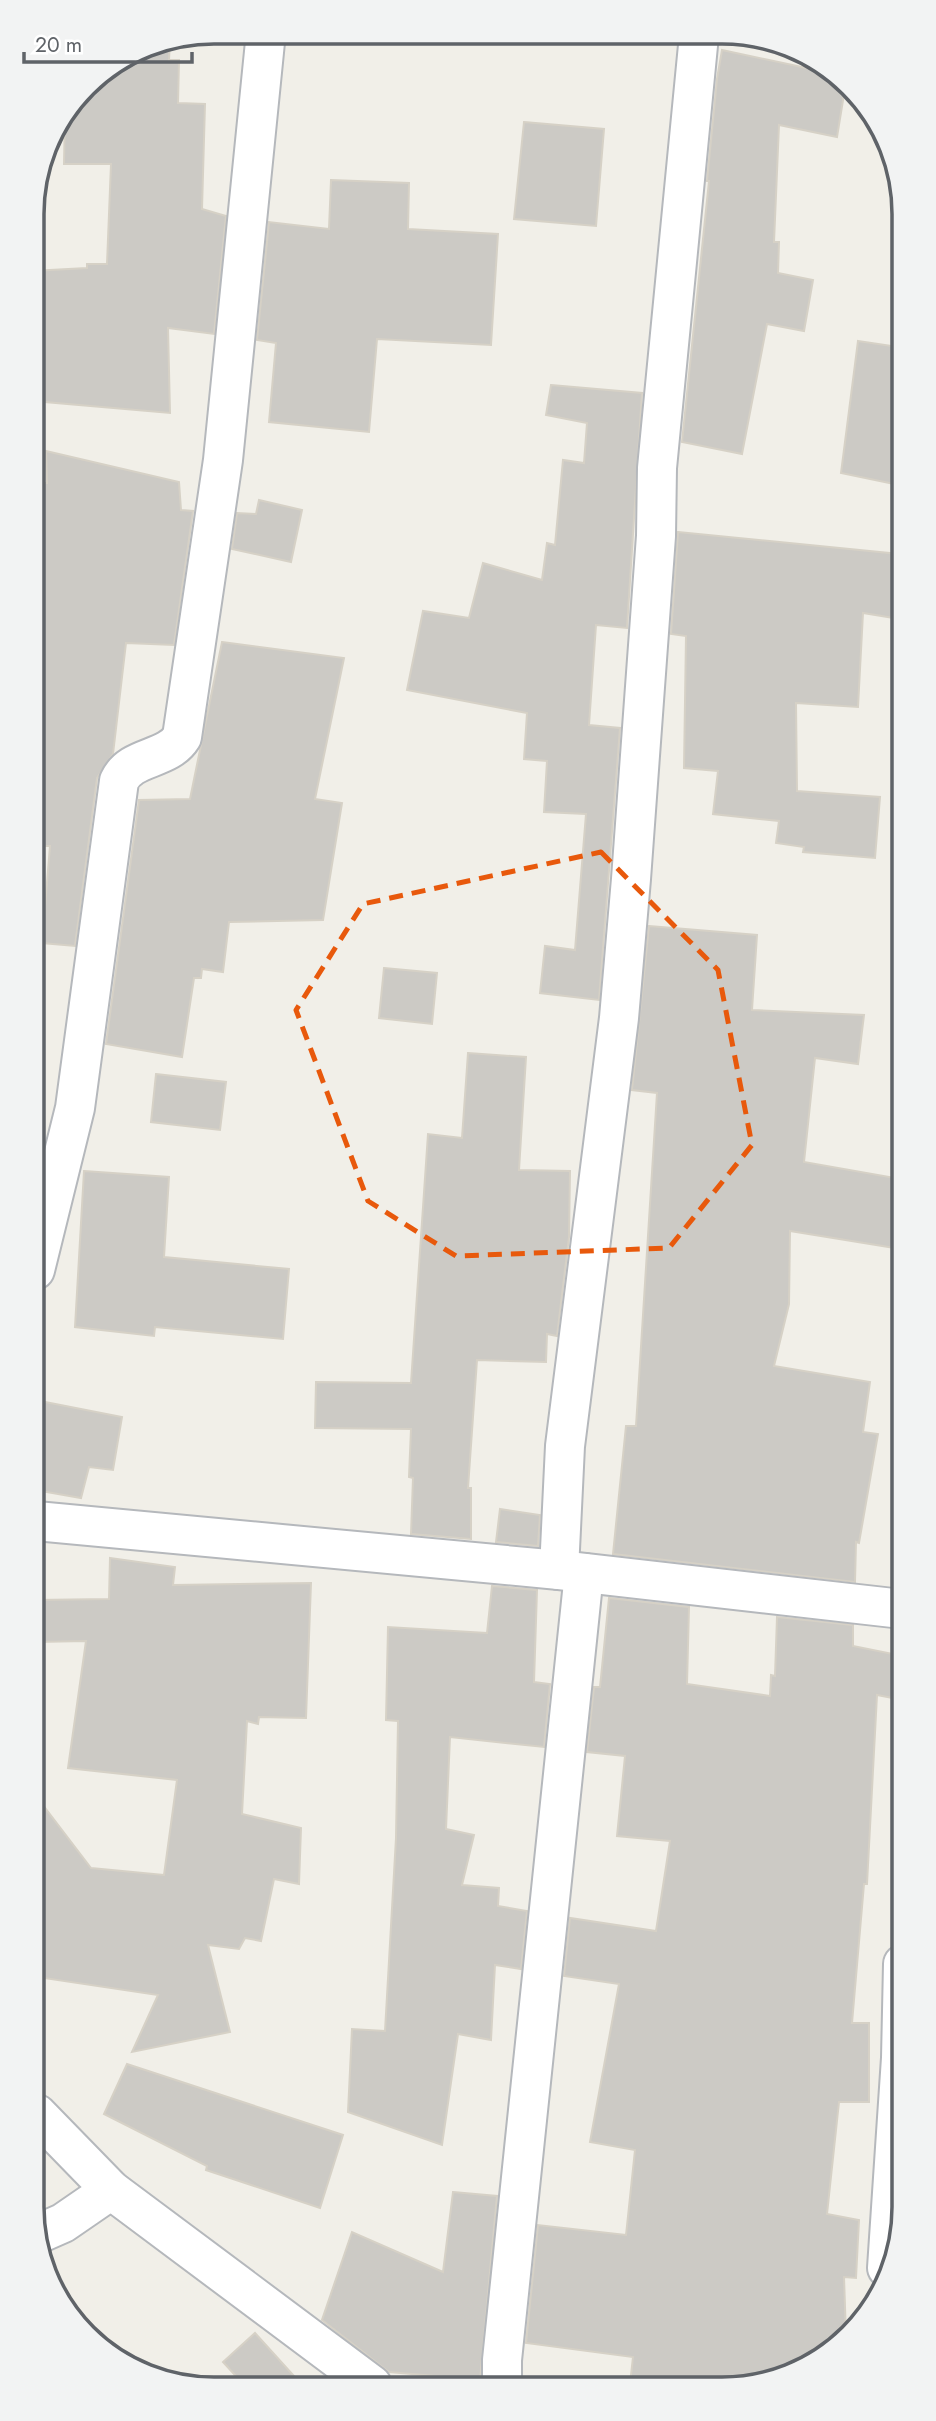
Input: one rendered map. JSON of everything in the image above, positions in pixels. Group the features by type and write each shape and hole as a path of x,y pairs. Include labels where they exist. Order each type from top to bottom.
{"street":[{"path":"44,1234 75,1108 119,781 131,766 168,751 182,737 223,460 265,44"},
{"path":"502,2377 546,1917 564,1784 571,1572 565,1446 619,1018 656,536 657,468 698,44"},
{"path":"44,1522 571,1572 892,1608"},
{"path":"44,2121 111,2190 361,2377"},
{"path":"45,2231 63,2223 111,2190"},
{"path":"889,2242 892,2192"}],"highlighted area":[{"path":"601,852 718,970 752,1145 669,1248 456,1256 368,1201 296,1010 363,904"}],"building":[{"path":"170,50 169,60 179,60 178,103 205,104 202,209 226,216 214,334 168,328 170,413 45,402 44,270 107,264 111,164 64,164 65,132 93,93 129,66"},
{"path":"722,50 811,69 844,94 837,137 779,125 774,242 779,242 778,273 813,280 804,331 767,324 742,454 682,442"},
{"path":"524,122 604,129 596,226 514,219"},
{"path":"331,180 409,183 408,229 498,234 491,345 377,339 369,432 269,422 276,343 257,340 269,222 329,229"},
{"path":"858,341 892,346 892,484 841,473"},
{"path":"551,385 642,393 627,628 596,625 589,725 620,728 599,1000 540,993 545,946 575,950 586,814 544,812 547,761 524,759 527,713 407,690 423,611 469,618 483,563 542,580 547,543 555,545 563,460 584,463 587,423 546,415"},
{"path":"46,451 179,482 181,510 193,511 174,645 126,643 113,754 97,778 75,946 44,943 50,846 44,846 44,483 47,483"},
{"path":"259,500 302,510 291,562 232,549 237,513 256,514"},
{"path":"678,532 892,553 892,618 863,613 858,707 796,703 797,791 880,797 875,858 803,852 804,847 776,843 779,821 713,814 718,771 684,768 686,636 671,634"},
{"path":"222,642 344,658 315,799 342,803 323,920 229,922 223,972 202,969 201,978 194,978 182,1057 106,1044 139,800 190,799"},
{"path":"649,926 757,935 752,1010 864,1015 858,1064 815,1058 804,1162 892,1177 892,1248 790,1231 789,1304 774,1366 870,1382 863,1432 878,1434 859,1543 856,1542 855,1582 613,1554 626,1426 636,1426 657,1093 632,1090"},
{"path":"384,968 437,973 432,1024 379,1018"},
{"path":"468,1053 526,1057 519,1170 570,1171 569,1237 557,1336 547,1334 546,1362 477,1360 468,1488 471,1488 471,1539 411,1534 411,1429 315,1428 316,1382 411,1383 428,1134 462,1138"},
{"path":"156,1074 226,1082 220,1130 151,1122"},
{"path":"84,1171 169,1177 164,1257 289,1269 283,1339 155,1327 154,1336 75,1327"},
{"path":"44,1402 122,1417 113,1470 89,1467 81,1498 44,1492"},
{"path":"500,1509 540,1515 538,1546 496,1542"},
{"path":"110,1558 175,1567 173,1585 311,1583 306,1718 259,1717 258,1724 247,1721 242,1814 301,1828 299,1884 274,1879 261,1941 245,1938 239,1949 208,1945 230,2032 132,2052 158,1995 44,1978 44,1806 91,1868 164,1875 177,1780 68,1768 86,1641 44,1642 44,1600 109,1599"},
{"path":"492,1586 537,1590 534,1682 550,1684 544,1747 450,1737 446,1829 474,1835 462,1885 499,1888 498,1906 527,1911 521,1969 495,1965 491,2040 458,2034 442,2145 348,2112 352,2029 385,2031 396,1838 398,1721 386,1720 388,1627 487,1633"},
{"path":"609,1598 689,1607 687,1684 770,1696 771,1675 775,1676 777,1617 853,1625 853,1646 892,1654 892,1698 877,1695 867,1884 864,1884 852,2023 869,2023 869,2102 839,2102 827,2214 859,2220 856,2278 844,2277 846,2323 834,2335 798,2360 745,2376 631,2377 633,2357 526,2343 538,2225 626,2235 635,2150 590,2142 619,1984 564,1976 570,1918 656,1931 670,1841 617,1836 625,1756 587,1752 594,1687 600,1687"},
{"path":"127,2064 343,2135 320,2208 206,2170 207,2166 104,2114"},
{"path":"453,2192 497,2196 480,2377 389,2372 322,2320 352,2232 443,2272"},
{"path":"255,2333 295,2377 237,2377 223,2362"}]}
